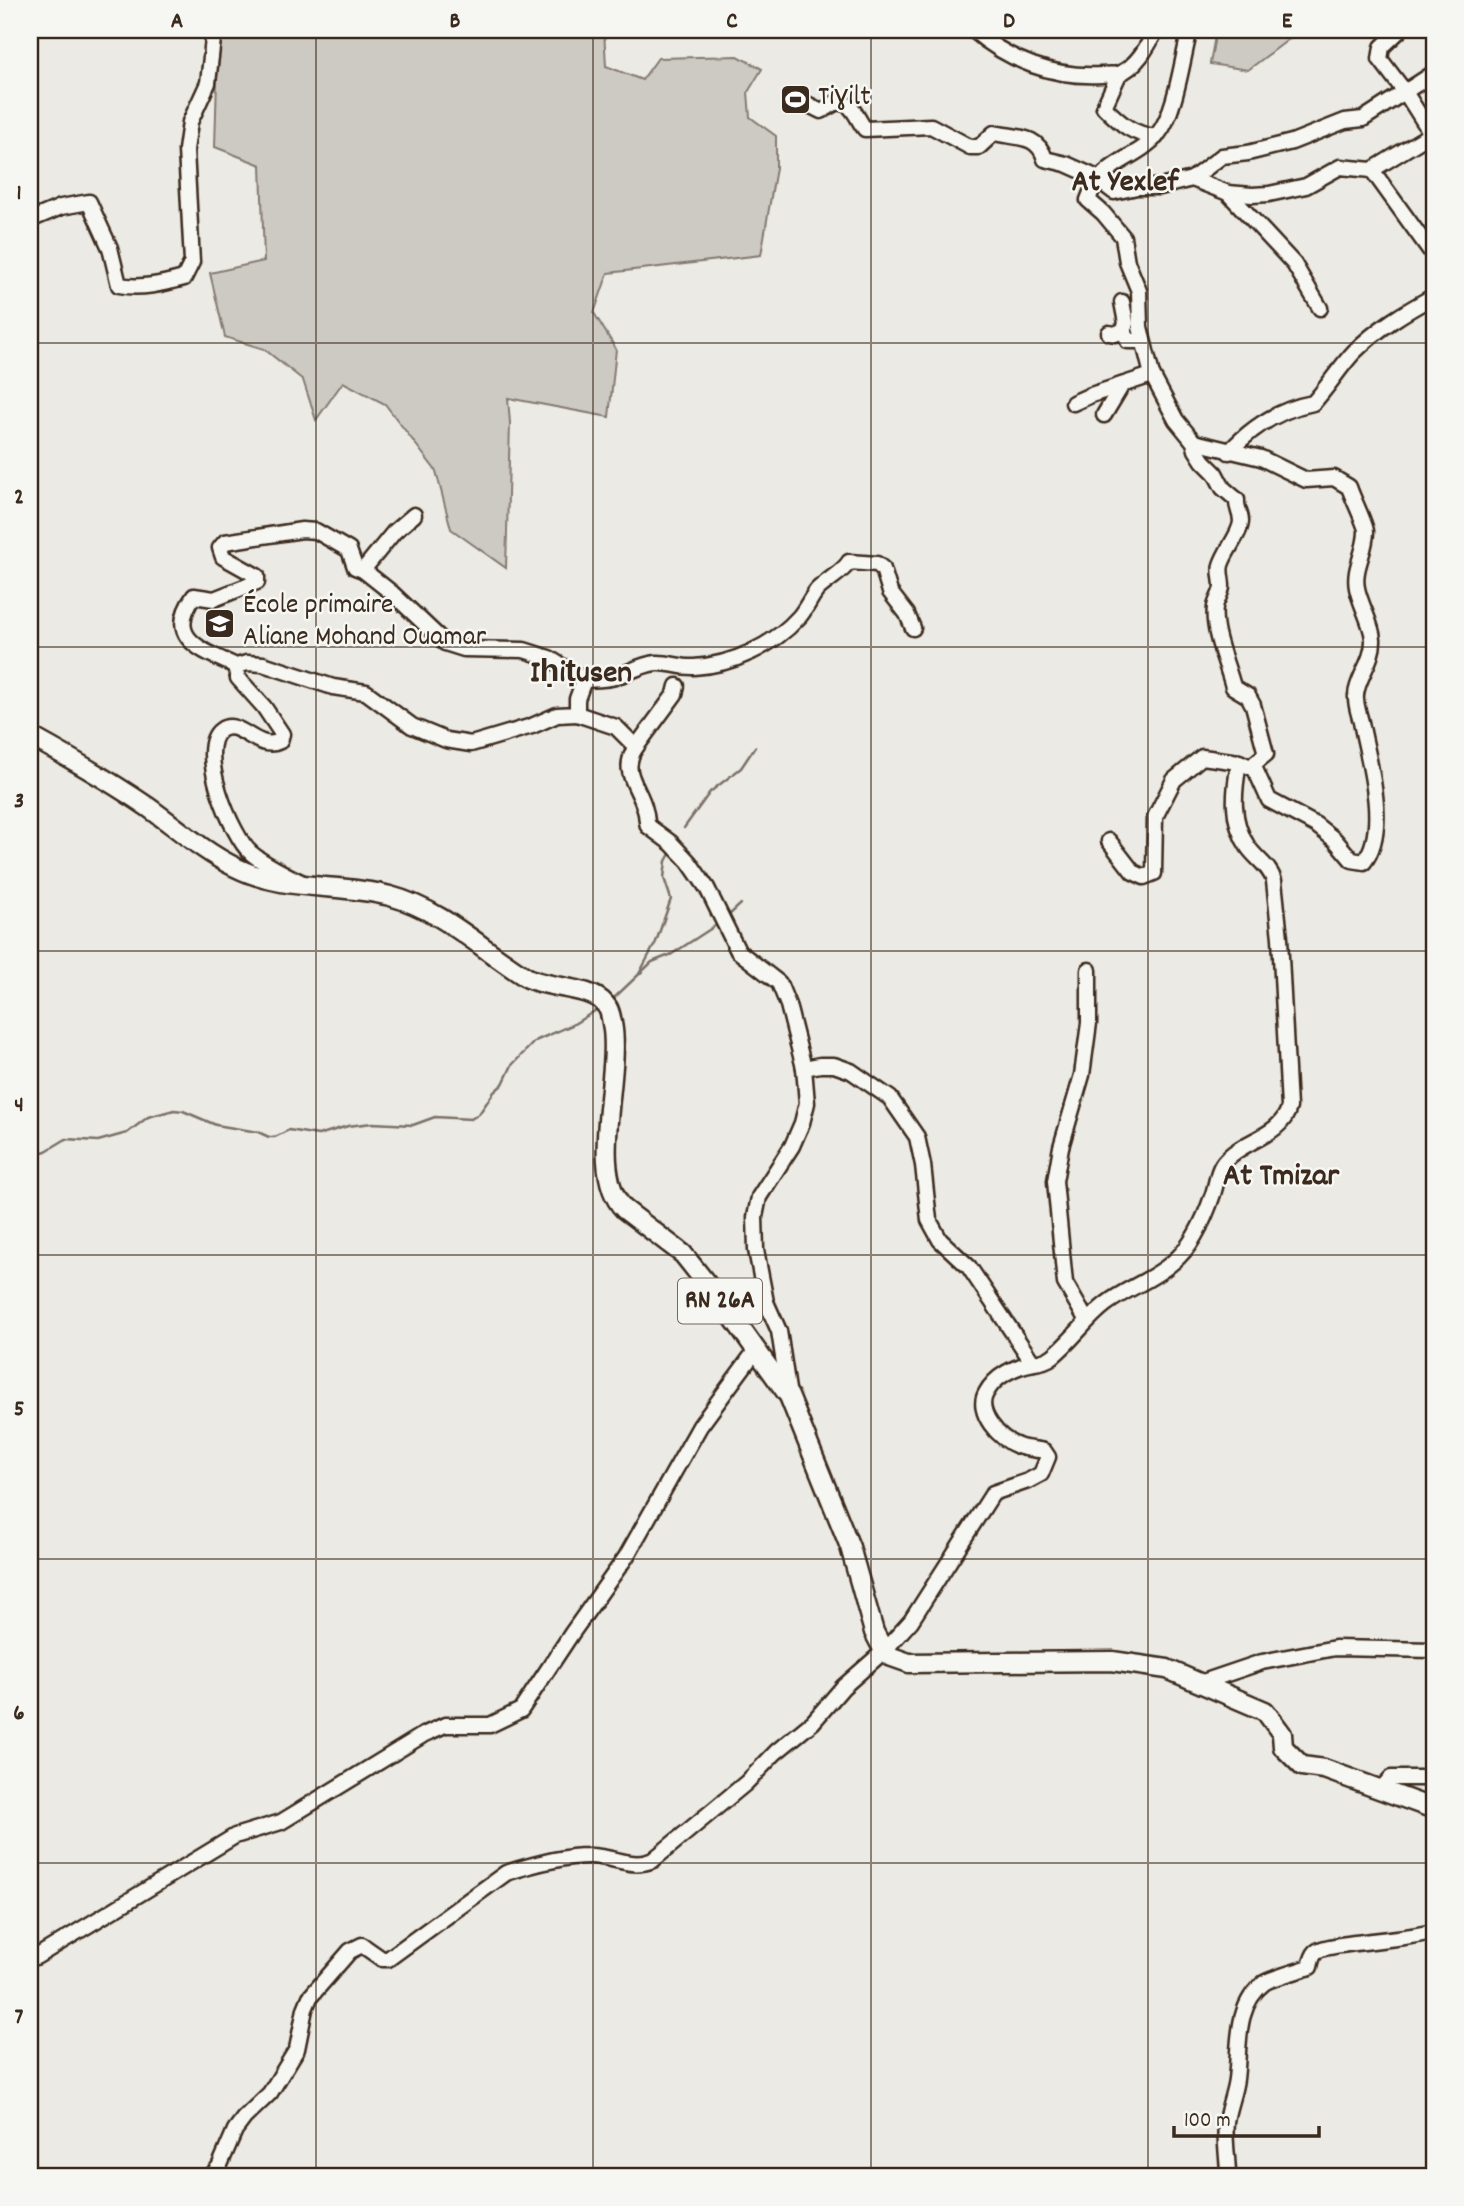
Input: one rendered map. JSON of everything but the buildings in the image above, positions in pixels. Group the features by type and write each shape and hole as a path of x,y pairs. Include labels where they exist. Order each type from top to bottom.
{"main road":[{"name":"RN 26A","path":"30,736 99,775 235,867 285,884 367,892 410,902 444,919 528,979 593,995 605,1004 611,1015 615,1049 607,1149 610,1187 616,1201 682,1254 789,1396 850,1547 874,1632 884,1651"},
{"path":"884,1651 909,1663 1112,1661 1167,1669 1265,1711 1282,1734 1283,1747 1302,1766 1324,1769 1434,1809"}],"street":[{"path":"30,220 61,207 89,202 110,248 119,285 135,288 184,278 192,262 187,150 190,122 208,83 214,30"},
{"path":"973,30 992,46 1045,71 1088,76 1119,74"},
{"path":"1156,30 1147,48 1119,74 1104,107 1124,127 1140,135 1156,137"},
{"path":"1190,30 1165,125 1156,137 1114,164 1098,181 1088,200 1123,237 1127,262 1139,291 1140,327 1152,375 1176,420 1194,442 1203,461 1215,473 1223,488 1237,500 1241,521 1222,564 1222,589 1215,608 1220,642 1233,687 1248,696 1259,723 1266,754 1255,763 1255,769 1269,800 1317,825 1335,840 1352,860 1364,862 1370,853 1377,820 1356,695 1369,663 1373,639 1357,588 1355,571 1364,550 1366,528 1349,487 1334,478 1306,480 1261,458 1194,442"},
{"path":"1192,178 1228,193 1252,195 1288,190 1306,186 1340,167 1372,170 1433,132 1380,59 1382,47 1400,30"},
{"path":"803,102 821,111 835,103 844,104 852,108 865,129 931,126 970,147 979,147 994,133 1034,140 1042,148 1045,159 1066,164 1093,176 1114,192 1137,187 1160,187 1192,178 1222,156 1248,153 1292,142 1345,121 1363,119 1434,73"},
{"path":"1372,170 1434,256"},
{"path":"1228,193 1294,264 1320,308"},
{"path":"1228,452 1275,415 1293,407 1313,403 1355,352 1391,320 1434,296"},
{"path":"1122,302 1126,323 1116,332 1128,341 1143,341"},
{"path":"1073,403 1152,375"},
{"path":"1104,415 1122,385"},
{"path":"363,570 394,532 414,515"},
{"path":"636,747 616,727 577,714 557,715 532,726 471,744 446,740 412,726 366,692 333,687 263,664 247,663 238,667 198,648 186,637 181,626 185,611 194,596 214,600 257,582 257,576 223,557 219,548 225,542 302,530 316,531 349,550 355,567 363,570 445,643 464,649 524,650 550,658 584,680 607,679 649,664 709,666 740,658 783,632 800,616 815,593 831,576 846,568 849,562 877,564 883,569 890,592 913,628"},
{"path":"238,667 238,678 264,707 282,734 280,741 272,746 229,727 221,730 214,739 211,750 217,783 237,834 251,853 313,888"},
{"path":"577,714 577,699 584,680"},
{"path":"677,687 675,694 631,754 629,765 634,787 645,810 648,826 671,842 689,862 707,888 738,951 779,983 788,1005 804,1068 807,1103 802,1123 792,1146 759,1197 755,1217 756,1250 766,1302 779,1331 789,1396"},
{"path":"1109,841 1133,873 1143,877 1154,873 1155,817 1174,780 1202,757 1239,762 1255,769"},
{"path":"211,2176 219,2167 235,2130 270,2093 297,2049 310,1997 355,1947 362,1945 382,1959 388,1959 506,1873 584,1856 602,1856 635,1865 653,1860 746,1783 776,1752 813,1722 843,1687 884,1651 911,1621 993,1493 1028,1481 1045,1469 1048,1457 1044,1451 1017,1446 1003,1437 986,1416 982,1404 985,1394 994,1381 1007,1372 1041,1363 1052,1357 1109,1301 1153,1277 1186,1250 1200,1225 1213,1194 1219,1169 1226,1158 1278,1125 1286,1116 1289,1107 1280,938 1274,881 1272,873 1248,847 1235,814 1234,794 1239,762"},
{"path":"1087,1321 1065,1283 1055,1181 1061,1147 1082,1075 1089,1023 1089,970"},
{"path":"804,1068 834,1065 850,1071 890,1098 917,1137 929,1220 940,1240 969,1267 1033,1363"},
{"path":"36,1957 235,1836 281,1822 423,1735 446,1725 490,1725 521,1710 626,1557 700,1426 756,1350"},
{"path":"1200,1683 1262,1662 1335,1648 1434,1650"},
{"path":"1382,1788 1391,1778 1434,1778"},
{"path":"1228,2176 1226,2122 1236,2082 1240,2026 1244,2011 1258,1988 1267,1980 1292,1975 1310,1966 1315,1953 1323,1947 1376,1942 1434,1931"}],"shaded area":[{"path":"222,30 604,30 606,66 642,80 658,58 738,56 762,69 748,92 750,117 776,136 776,168 761,255 608,273 594,313 616,349 609,417 508,398 510,423 506,568 451,529 436,471 385,404 343,382 316,420 303,380 264,349 225,337 210,273 264,261 261,165 215,147"},
{"path":"1216,30 1301,30 1248,70 1210,64"}],"waterway":[{"path":"684,828 710,792 741,768 755,747"},
{"path":"639,974 656,942 671,899 664,878 666,861 671,852"},
{"path":"728,916 741,904"},
{"path":"613,999 652,962 672,954 718,924"},
{"path":"30,1155 46,1151 66,1139 98,1141 127,1133 148,1117 174,1110 216,1125 258,1132 269,1137 289,1130 318,1135 348,1126 372,1123 413,1125 435,1117 471,1119 479,1114 503,1084 512,1065 535,1041 574,1024 598,1009"}],"place":[{"name":"Tiɣilt","path":"795,99"},
{"name":"École primaire Aliane Mohand Ouamar","path":"220,623"}],"district":[{"name":"At Yexlef","path":"1125,184"},
{"name":"Iḥiṭusen","path":"581,675"},
{"name":"At Tmizar","path":"1281,1178"}]}
